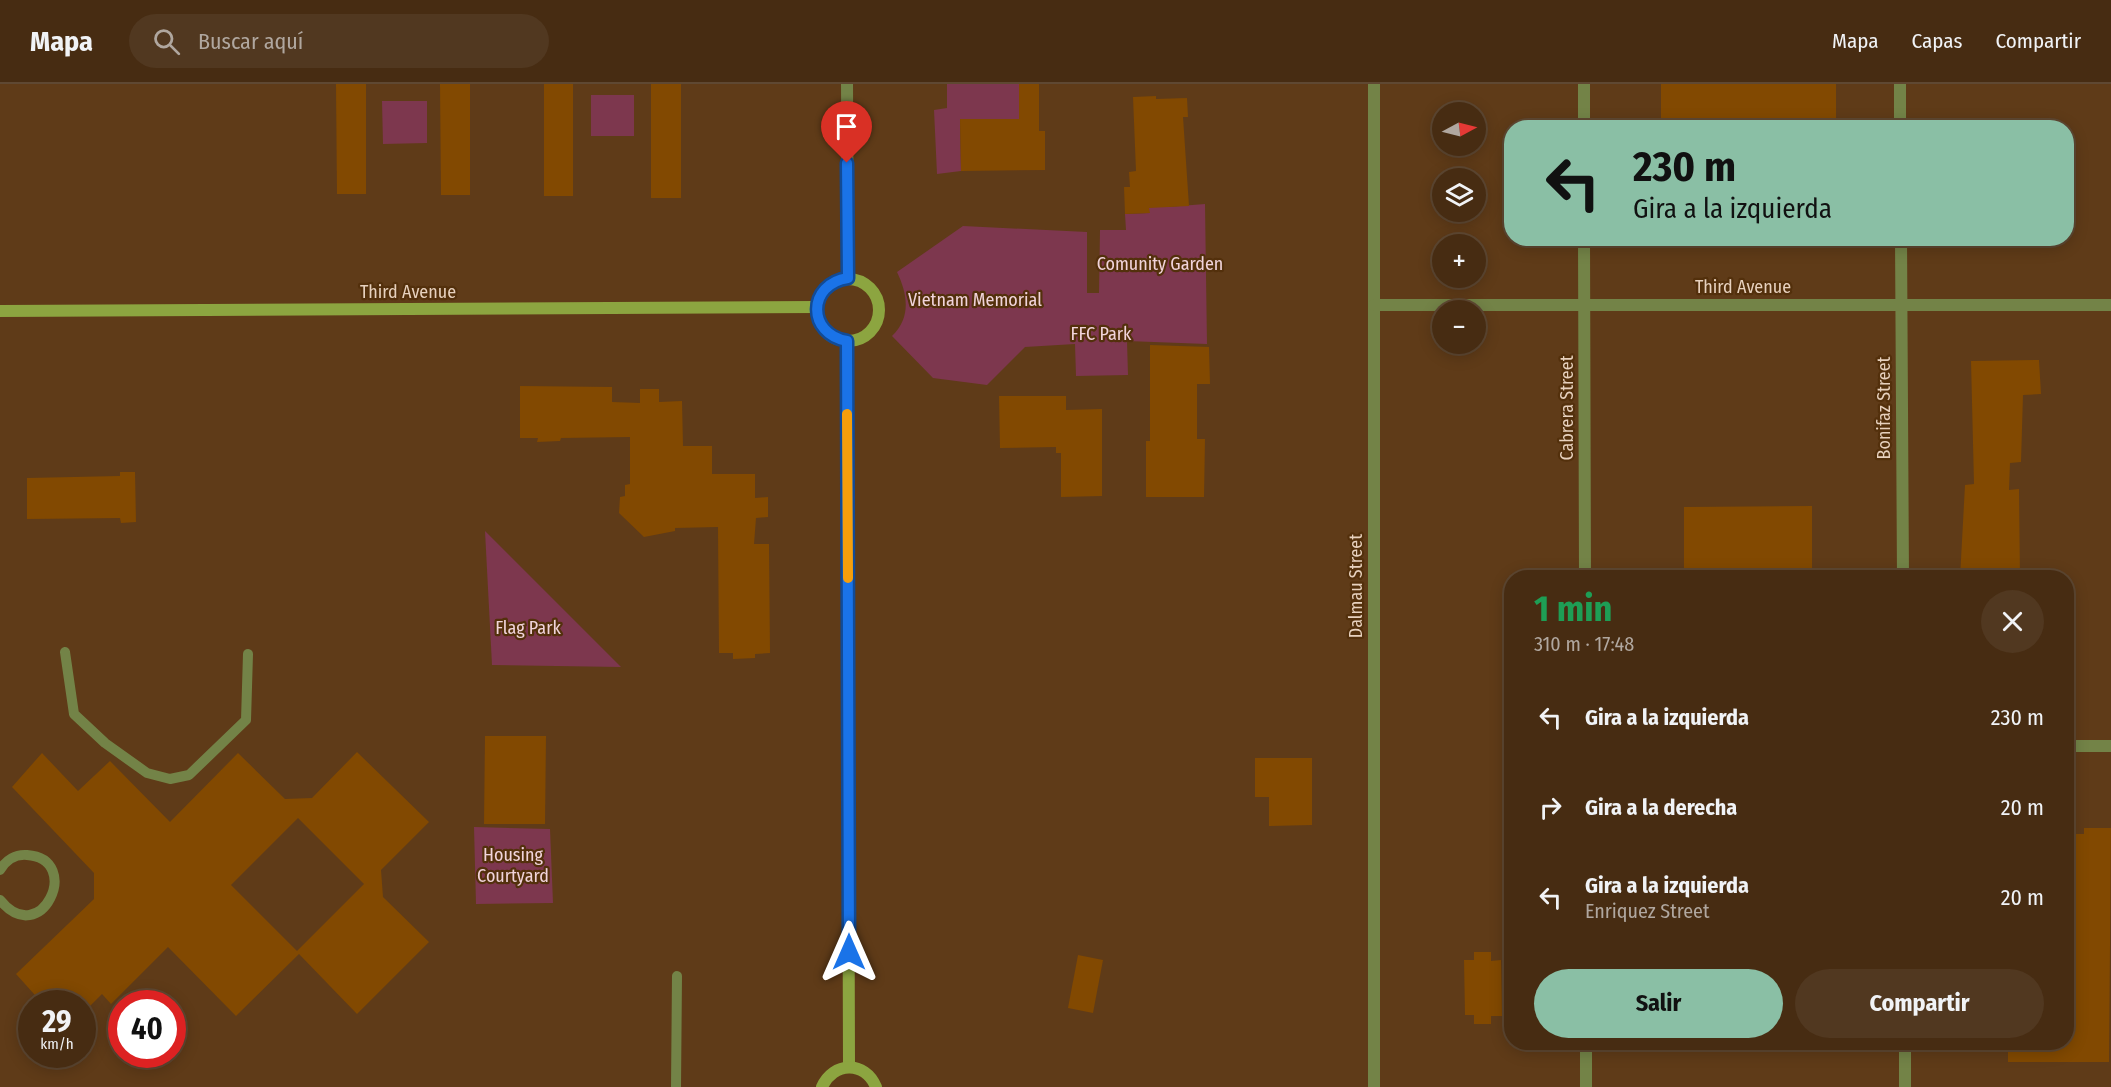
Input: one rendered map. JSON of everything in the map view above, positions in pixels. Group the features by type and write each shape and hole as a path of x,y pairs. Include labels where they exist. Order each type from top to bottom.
{"street":[{"path":"847,84 848,278"},
{"name":"Dalmau Street","path":"1374,84 1374,1087"},
{"path":"1584,84 1584,120"},
{"path":"1900,84 1900,120"},
{"name":"Cabrera Street","path":"1584,246 1585,570"},
{"name":"Bonifaz Street","path":"1901,246 1903,570"},
{"path":"848,278 857,280 874,291 879,310 873,329 857,340 847,341 828,334 818,317 817,307 824,290 830,284 848,278"},
{"name":"Third Avenue","path":"1374,305 2111,305"},
{"name":"Third Avenue","path":"0,311 817,307"},
{"path":"847,341 849,1067"},
{"path":"2074,746 2111,746"},
{"path":"1586,1050 1586,1087"},
{"path":"1905,1050 1905,1087"},
{"path":"822,1087 833,1072 849,1067 866,1072 876,1087"}],"lane":[{"path":"65,652 74,714 105,743 147,773 170,779 189,775 246,720 248,654"},
{"path":"0,870 11,858 30,855 47,864 55,882 51,901 35,913 16,913 0,900"},
{"path":"676,1087 677,976"}],"green space":[{"path":"947,84 1019,84 1019,119 960,119 961,171 937,174 934,110 947,108"},
{"path":"591,95 634,95 634,136 591,136"},
{"path":"382,101 427,101 427,143 383,144"},
{"path":"1149,199 1167,207 1205,204 1207,344 1127,341 1128,375 1076,376 1075,344 1025,347 987,385 933,378 892,336 902,322 906,306 904,289 897,272 963,226 1087,232 1087,293 1099,293 1100,230 1126,230 1125,214 1149,213"},
{"name":"Flag Park","path":"485,531 621,667 492,665"},
{"name":"Housing Courtyard","path":"474,827 550,829 553,903 476,904"}],"building":[{"path":"336,84 366,84 366,194 337,194"},
{"path":"440,84 470,84 470,195 441,195"},
{"path":"544,84 573,84 573,196 544,196"},
{"path":"651,84 681,84 681,198 651,198"},
{"path":"1019,84 1039,84 1039,131 1045,131 1045,170 961,171 960,119 1019,119"},
{"path":"1661,84 1836,84 1836,120 1661,120"},
{"path":"1156,96 1156,99 1187,98 1188,117 1183,117 1189,206 1149,208 1150,213 1125,214 1124,187 1130,187 1129,172 1136,171 1133,97"},
{"path":"1150,345 1209,347 1210,384 1197,384 1197,439 1205,439 1204,497 1146,497 1146,441 1150,441"},
{"path":"2039,360 2041,394 2023,395 2021,462 2010,463 2009,490 2019,489 2020,570 1960,570 1965,485 1974,484 1971,361"},
{"path":"520,386 612,387 612,402 640,403 640,389 659,389 659,402 682,401 683,446 712,446 712,474 755,474 755,498 768,497 768,517 756,518 754,544 769,544 770,653 755,654 755,658 733,659 733,653 719,653 718,527 675,528 675,531 644,537 619,513 620,497 625,496 625,485 630,484 630,437 561,438 560,441 537,442 538,438 520,438"},
{"path":"999,396 1066,396 1066,410 1102,409 1102,496 1061,497 1061,453 1056,453 1056,447 1000,448"},
{"path":"120,472 135,472 136,522 121,523 120,518 27,519 27,478 120,476"},
{"path":"1812,506 1812,570 1684,570 1684,507"},
{"path":"485,736 546,736 545,824 484,824"},
{"path":"357,752 429,822 381,870 383,897 429,942 357,1014 299,954 236,1016 168,947 125,990 108,990 108,1001 102,994 96,1000 96,990 30,990 16,974 94,899 94,873 12,787 42,753 78,791 110,761 170,822 238,753 285,799 312,798","holes":["298,818 364,884 297,951 231,885"]},
{"path":"1255,758 1312,758 1312,825 1269,826 1269,797 1255,797"},
{"path":"2084,828 2111,828 2109,1062 2008,1062 2008,1050 2074,1050 2074,834 2084,834"},
{"path":"1474,952 1491,952 1491,961 1501,960 1502,1016 1491,1016 1491,1024 1474,1024 1474,1015 1465,1015 1464,960 1474,960"},
{"path":"1078,955 1103,960 1093,1013 1068,1008"}],"slow traffic":[{"path":"847,414 848,578"}],"route":[{"path":"847,163 848,278 830,284 819,298 817,307 822,327 828,334 847,341 849,952"}],"park label":[{"name":"Comunity Garden","path":"1160,264"},
{"name":"Vietnam Memorial","path":"975,300"},
{"name":"FFC Park","path":"1101,334"}]}
